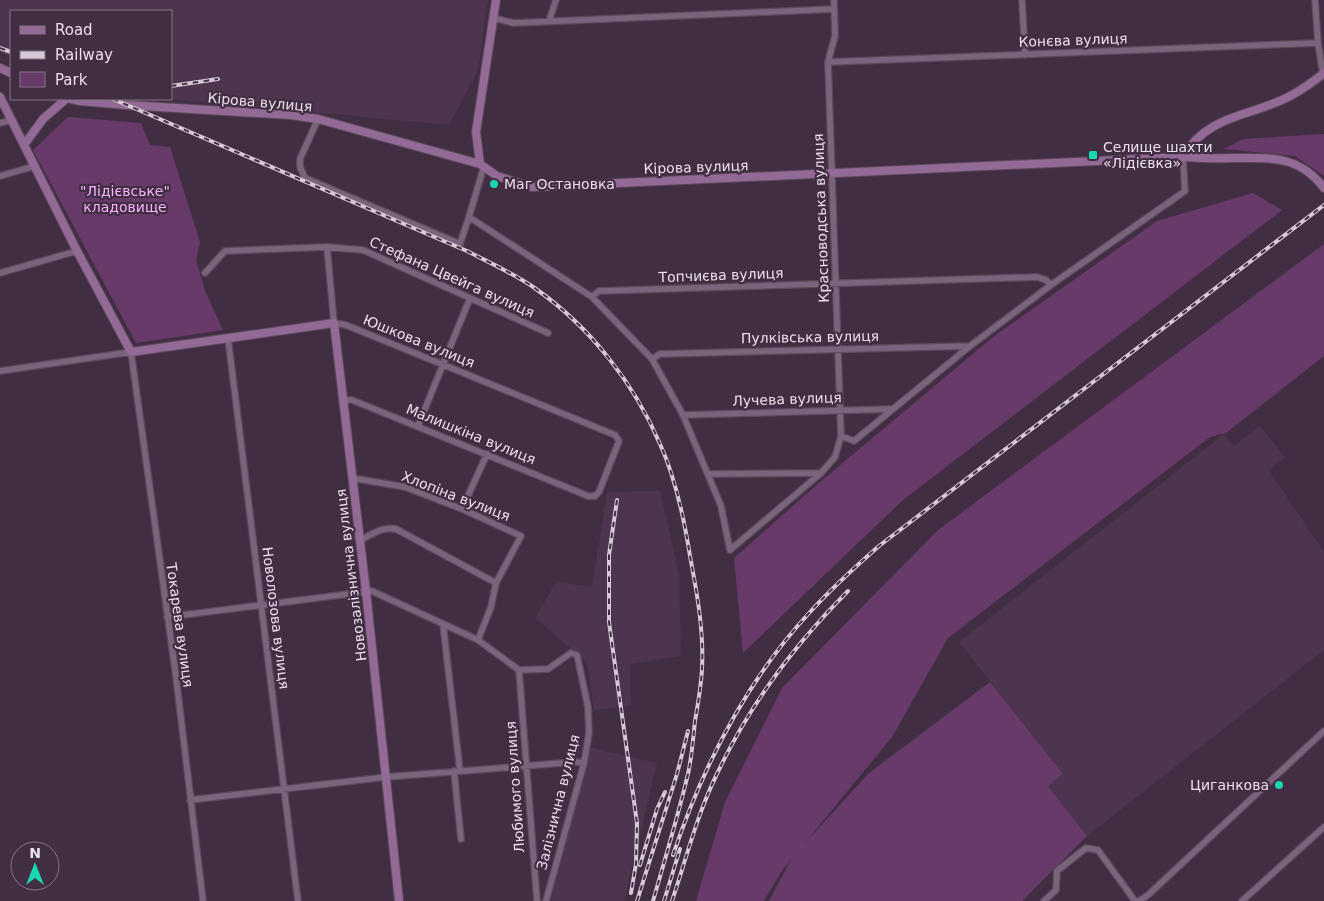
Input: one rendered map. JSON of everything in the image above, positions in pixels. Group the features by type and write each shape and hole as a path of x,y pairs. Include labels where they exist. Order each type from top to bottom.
{"main road":[{"path":"482,165 476,132 496,0"},
{"path":"1183,158 1190,145 1213,125 1291,96 1324,74"},
{"path":"0,96 77,251 130,352"},
{"path":"24,145 43,119 65,100"},
{"name":"Кірова вулиця","path":"80,100 126,105 291,115 318,119 482,165 496,176 532,186 1183,158 1270,158 1287,161 1299,166 1316,177 1324,188"},
{"name":"Юшкова вулиця","path":"130,352 334,323"},
{"name":"Новозалізнична вулиця","path":"334,323 400,901"}],"street":[{"path":"549,21 556,0"},
{"name":"Красноводська вулиця","path":"834,0 835,36 828,62 841,436"},
{"path":"1022,0 1025,55"},
{"path":"1315,0 1318,43 1324,74"},
{"path":"493,18 514,23 834,9"},
{"name":"Конєва вулиця","path":"828,62 1318,43"},
{"path":"318,119 300,159 300,167 305,178 460,244 482,165"},
{"path":"0,124 12,120"},
{"path":"469,217 592,297 652,360 683,415 708,474 721,506 730,550 821,473 835,457 841,436 854,441 970,346 1185,191 1183,158"},
{"path":"0,176 35,166"},
{"name":"Стефана Цвейга вулиця","path":"205,273 225,251 327,247 363,250 548,333"},
{"name":"Новозалізнична вулиця","path":"327,247 334,323"},
{"path":"0,273 77,251"},
{"name":"Топчиєва вулиця","path":"592,297 600,291 1037,277 1046,280 1051,286"},
{"path":"418,426 470,298"},
{"name":"Юшкова вулиця","path":"334,323 346,324 618,437 618,444 599,492 595,496 588,496"},
{"name":"Новолозова вулиця","path":"228,338 298,901"},
{"name":"Пулківська вулиця","path":"652,360 660,354 970,346"},
{"path":"0,371 130,352"},
{"name":"Токарева вулиця","path":"130,352 167,617 203,901"},
{"name":"Малишкіна вулиця","path":"344,400 352,400 588,496"},
{"name":"Лучева вулиця","path":"683,415 892,409"},
{"path":"462,509 487,454"},
{"path":"708,474 821,473"},
{"name":"Хлопіна вулиця","path":"352,478 405,487 462,509 521,536 496,583"},
{"path":"359,541 388,527 396,529 496,583 491,607 478,640"},
{"path":"167,617 366,591 378,593 478,640 519,670"},
{"path":"443,624 457,771 461,839"},
{"name":"Залізнична вулиця","path":"519,670 548,669 571,653 577,656 588,707 589,733 584,763 546,901"},
{"name":"Любимого вулиця","path":"519,670 537,901"},
{"path":"1044,901 1056,890 1057,871 1086,848 1098,850 1137,901 1148,895 1324,731"},
{"path":"190,800 386,777 526,765 584,763"},
{"path":"1242,901 1324,827"}],"shaded area":[{"path":"0,0 488,0 478,70 449,125 172,99 172,10 10,10 10,57 0,52"},
{"path":"1260,426 1285,457 1269,470 1324,552 1324,650 1087,836 1048,786 1063,774 959,642 1224,434 1234,446"},
{"path":"660,491 679,574 681,656 630,664 631,706 594,710 587,662 535,618 556,582 592,587 607,492"},
{"path":"588,747 657,763 624,901 551,901"}],"green space":[{"name":"\"Лідієвське\" кладовище","path":"68,117 141,123 150,145 170,147 200,242 196,260 205,291 223,330 136,343 33,150"},
{"path":"1324,134 1324,176 1295,156 1224,149 1243,139"},
{"path":"1253,193 1282,210 903,500 743,653 734,558 820,482 993,337 1157,221"},
{"path":"1324,244 1324,356 1226,433 1210,437 948,638 892,737 804,844 869,773 990,682 1063,774 1048,786 1087,836 1022,901 769,901 792,858 781,872 764,901 696,901 725,802 782,688 938,530"}],"railway":[{"path":"0,48 10,52"},
{"path":"172,86 218,79"},
{"path":"115,100 467,251 511,274 556,304 592,339 624,378 649,421 666,457 675,485 695,584 702,641 701,682 689,767 676,822 653,901"},
{"path":"673,855 698,789 746,696 787,639 810,612 852,570 879,546 1324,205"},
{"path":"617,500 609,555 609,622 637,823 636,864 631,893"},
{"path":"672,901 703,806 729,750 758,701 791,655 848,591"},
{"path":"637,901 677,774 688,731"},
{"path":"640,865 657,809 665,792"},
{"path":"664,901 680,849"}],"place":[{"name":"Селище шахти «Лідієвка»","path":"1093,155"},
{"name":"Маг Остановка","path":"494,184"},
{"name":"Циганкова","path":"1279,785"}]}
